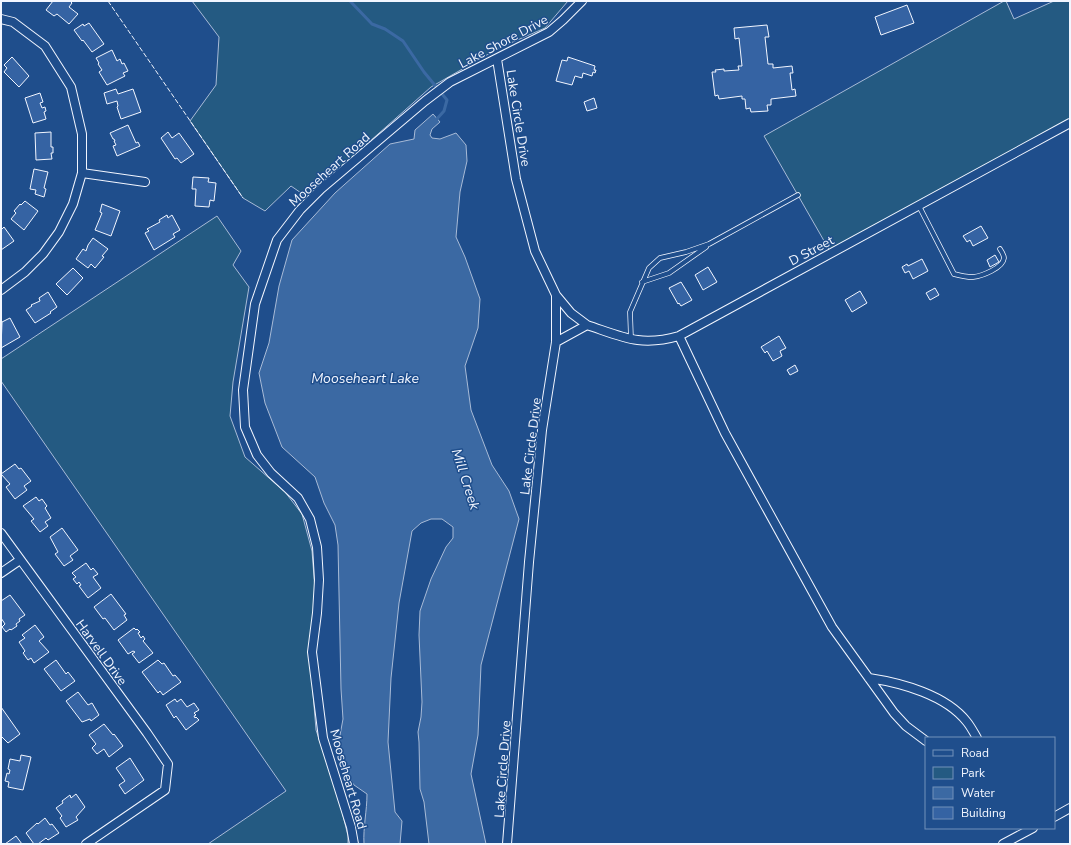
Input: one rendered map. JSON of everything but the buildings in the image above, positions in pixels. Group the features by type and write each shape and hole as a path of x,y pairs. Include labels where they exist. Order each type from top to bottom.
{"street":[{"name":"Lake Shore Drive","path":"450,82 549,32 582,1"},
{"path":"1,19 13,22 44,46 71,87 82,134 82,173 73,204 58,232 43,254 25,272 1,290"},
{"name":"Lake Circle Drive","path":"497,58 516,178 536,251 556,294 556,342 542,430 529,562 507,844"},
{"name":"Mooseheart Road","path":"354,844 352,827 323,738 312,652 317,613 319,580 316,547 310,519 298,498 271,473 257,455 245,427 243,390 255,304 277,240 300,210 321,189 425,101 450,82"},
{"name":"D Street","path":"556,294 572,312 588,325 631,340 646,342 662,341 678,336 1070,124"},
{"path":"82,173 145,182"},
{"path":"556,342 588,325"},
{"path":"678,336 725,433 832,627 894,713 906,726 925,740"},
{"name":"Harvell Drive","path":"1,533 168,764 165,790 86,844"},
{"path":"1,573 20,560"},
{"path":"869,678 903,685 921,691 937,699 953,709 966,721 976,737"},
{"path":"1055,816 1070,808"},
{"path":"1003,844 1022,831"}],"lane":[{"path":"642,282 669,273 709,244 798,195"},
{"path":"919,206 954,274 974,277 988,272 1001,264 1004,256 1000,249"},
{"path":"631,340 630,312 649,268 660,258 686,252 709,244"}],"green space":[{"path":"192,1 568,1 545,28 499,48 431,87 307,197 291,186 265,211 243,198 190,121 216,85 219,37"},
{"path":"1006,1 1014,19 1054,1 1070,1 1070,123 831,253 764,136"},
{"path":"217,216 241,251 233,265 249,287 233,382 230,416 245,457 285,492 302,514 312,551 315,590 310,657 316,730 337,791 348,836 348,844 208,844 286,791 1,381 1,359"}],"water":[{"name":"Mooseheart Lake","path":"433,114 440,122 432,129 430,135 432,138 440,139 456,133 466,145 467,161 460,192 456,237 480,299 478,328 465,366 471,410 492,465 509,491 519,519 481,665 478,735 471,774 486,844 429,844 424,802 420,789 418,732 422,702 419,635 420,611 431,579 446,547 453,538 453,527 442,519 431,519 421,523 412,531 399,603 391,678 388,742 395,812 402,821 400,844 364,844 367,794 354,785 345,771 338,746 343,719 338,545 335,525 324,503 315,477 282,447 265,403 259,373 269,343 279,286 292,240 335,193 390,144 414,139 415,130"}],"waterway":[{"path":"350,1 372,24 385,29 403,41 424,72 447,100 444,111 435,121"}],"fence":[{"path":"108,1 243,198"}],"water label":[{"name":"Mill Creek","path":"466,479"}]}
